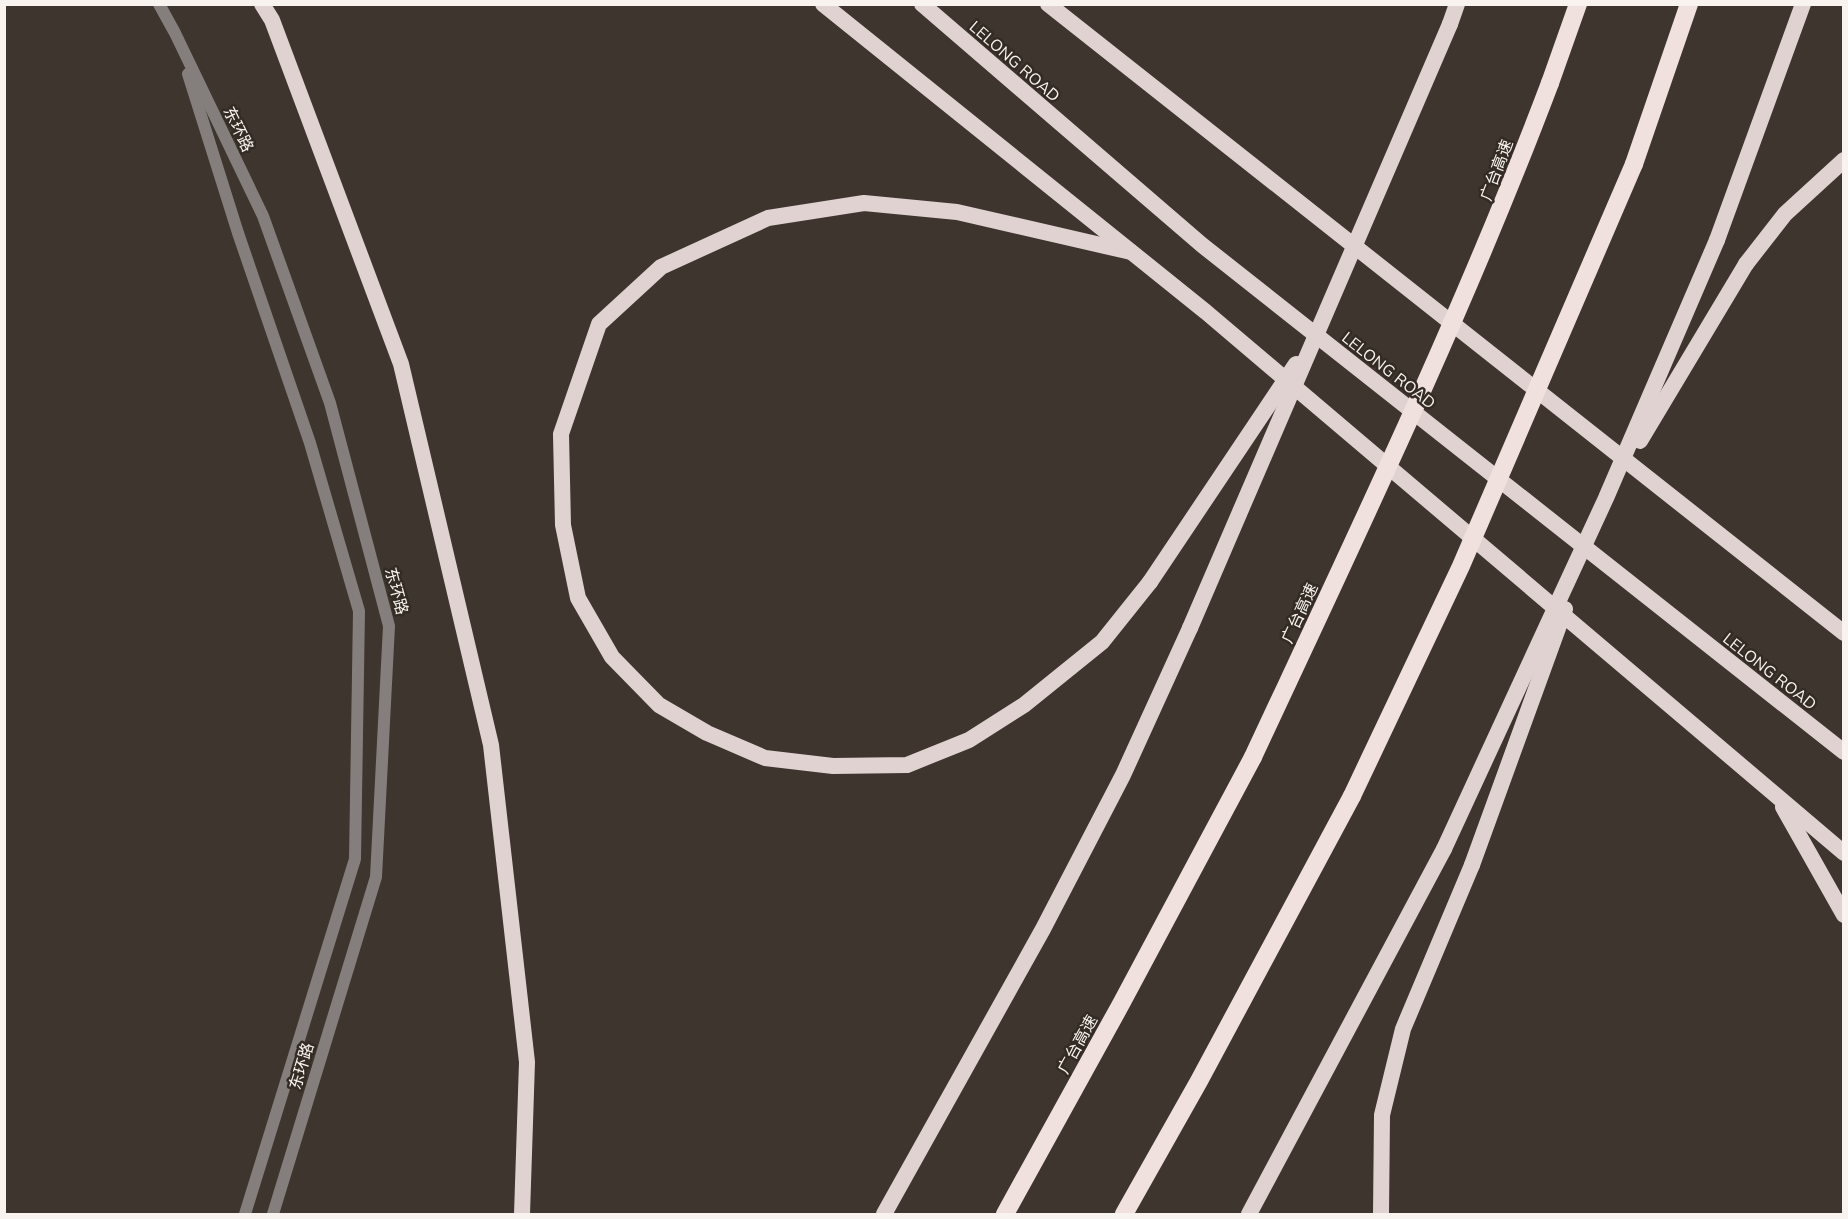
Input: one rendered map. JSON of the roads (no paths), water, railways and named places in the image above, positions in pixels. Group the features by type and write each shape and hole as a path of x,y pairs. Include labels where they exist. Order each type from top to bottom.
{"highway":[{"path":"262,4 272,20 401,364 491,745 527,1062 522,1215"},
{"path":"823,4 1206,312 1844,853"},
{"name":"LELONG ROAD","path":"922,4 1202,245 1844,752"},
{"path":"1048,4 1844,633"},
{"path":"884,1215 1043,929 1123,775 1190,628 1320,328 1457,4"},
{"name":"广台高速","path":"1005,1215 1253,757 1459,311 1504,204 1578,4"},
{"path":"1124,1215 1199,1081 1352,796 1461,566 1634,164 1689,4"},
{"path":"1249,1215 1444,849 1606,498 1717,240 1803,4"},
{"path":"1381,1215 1382,1115 1403,1029 1472,864 1606,498 1746,264 1785,214 1844,160"},
{"path":"1131,252 957,212 864,203 768,218 661,267 599,324 561,434 563,525 578,598 612,657 659,705 707,733 765,758 833,766 907,765 969,740 1024,705 1102,642 1150,582 1320,328"},
{"path":"1777,796 1844,915"}],"lane":[{"name":"东环路","path":"159,4 263,216 330,403 389,626 376,877 273,1215"},
{"name":"东环路","path":"175,33 238,233 310,443 359,611 355,859 245,1215"}]}
